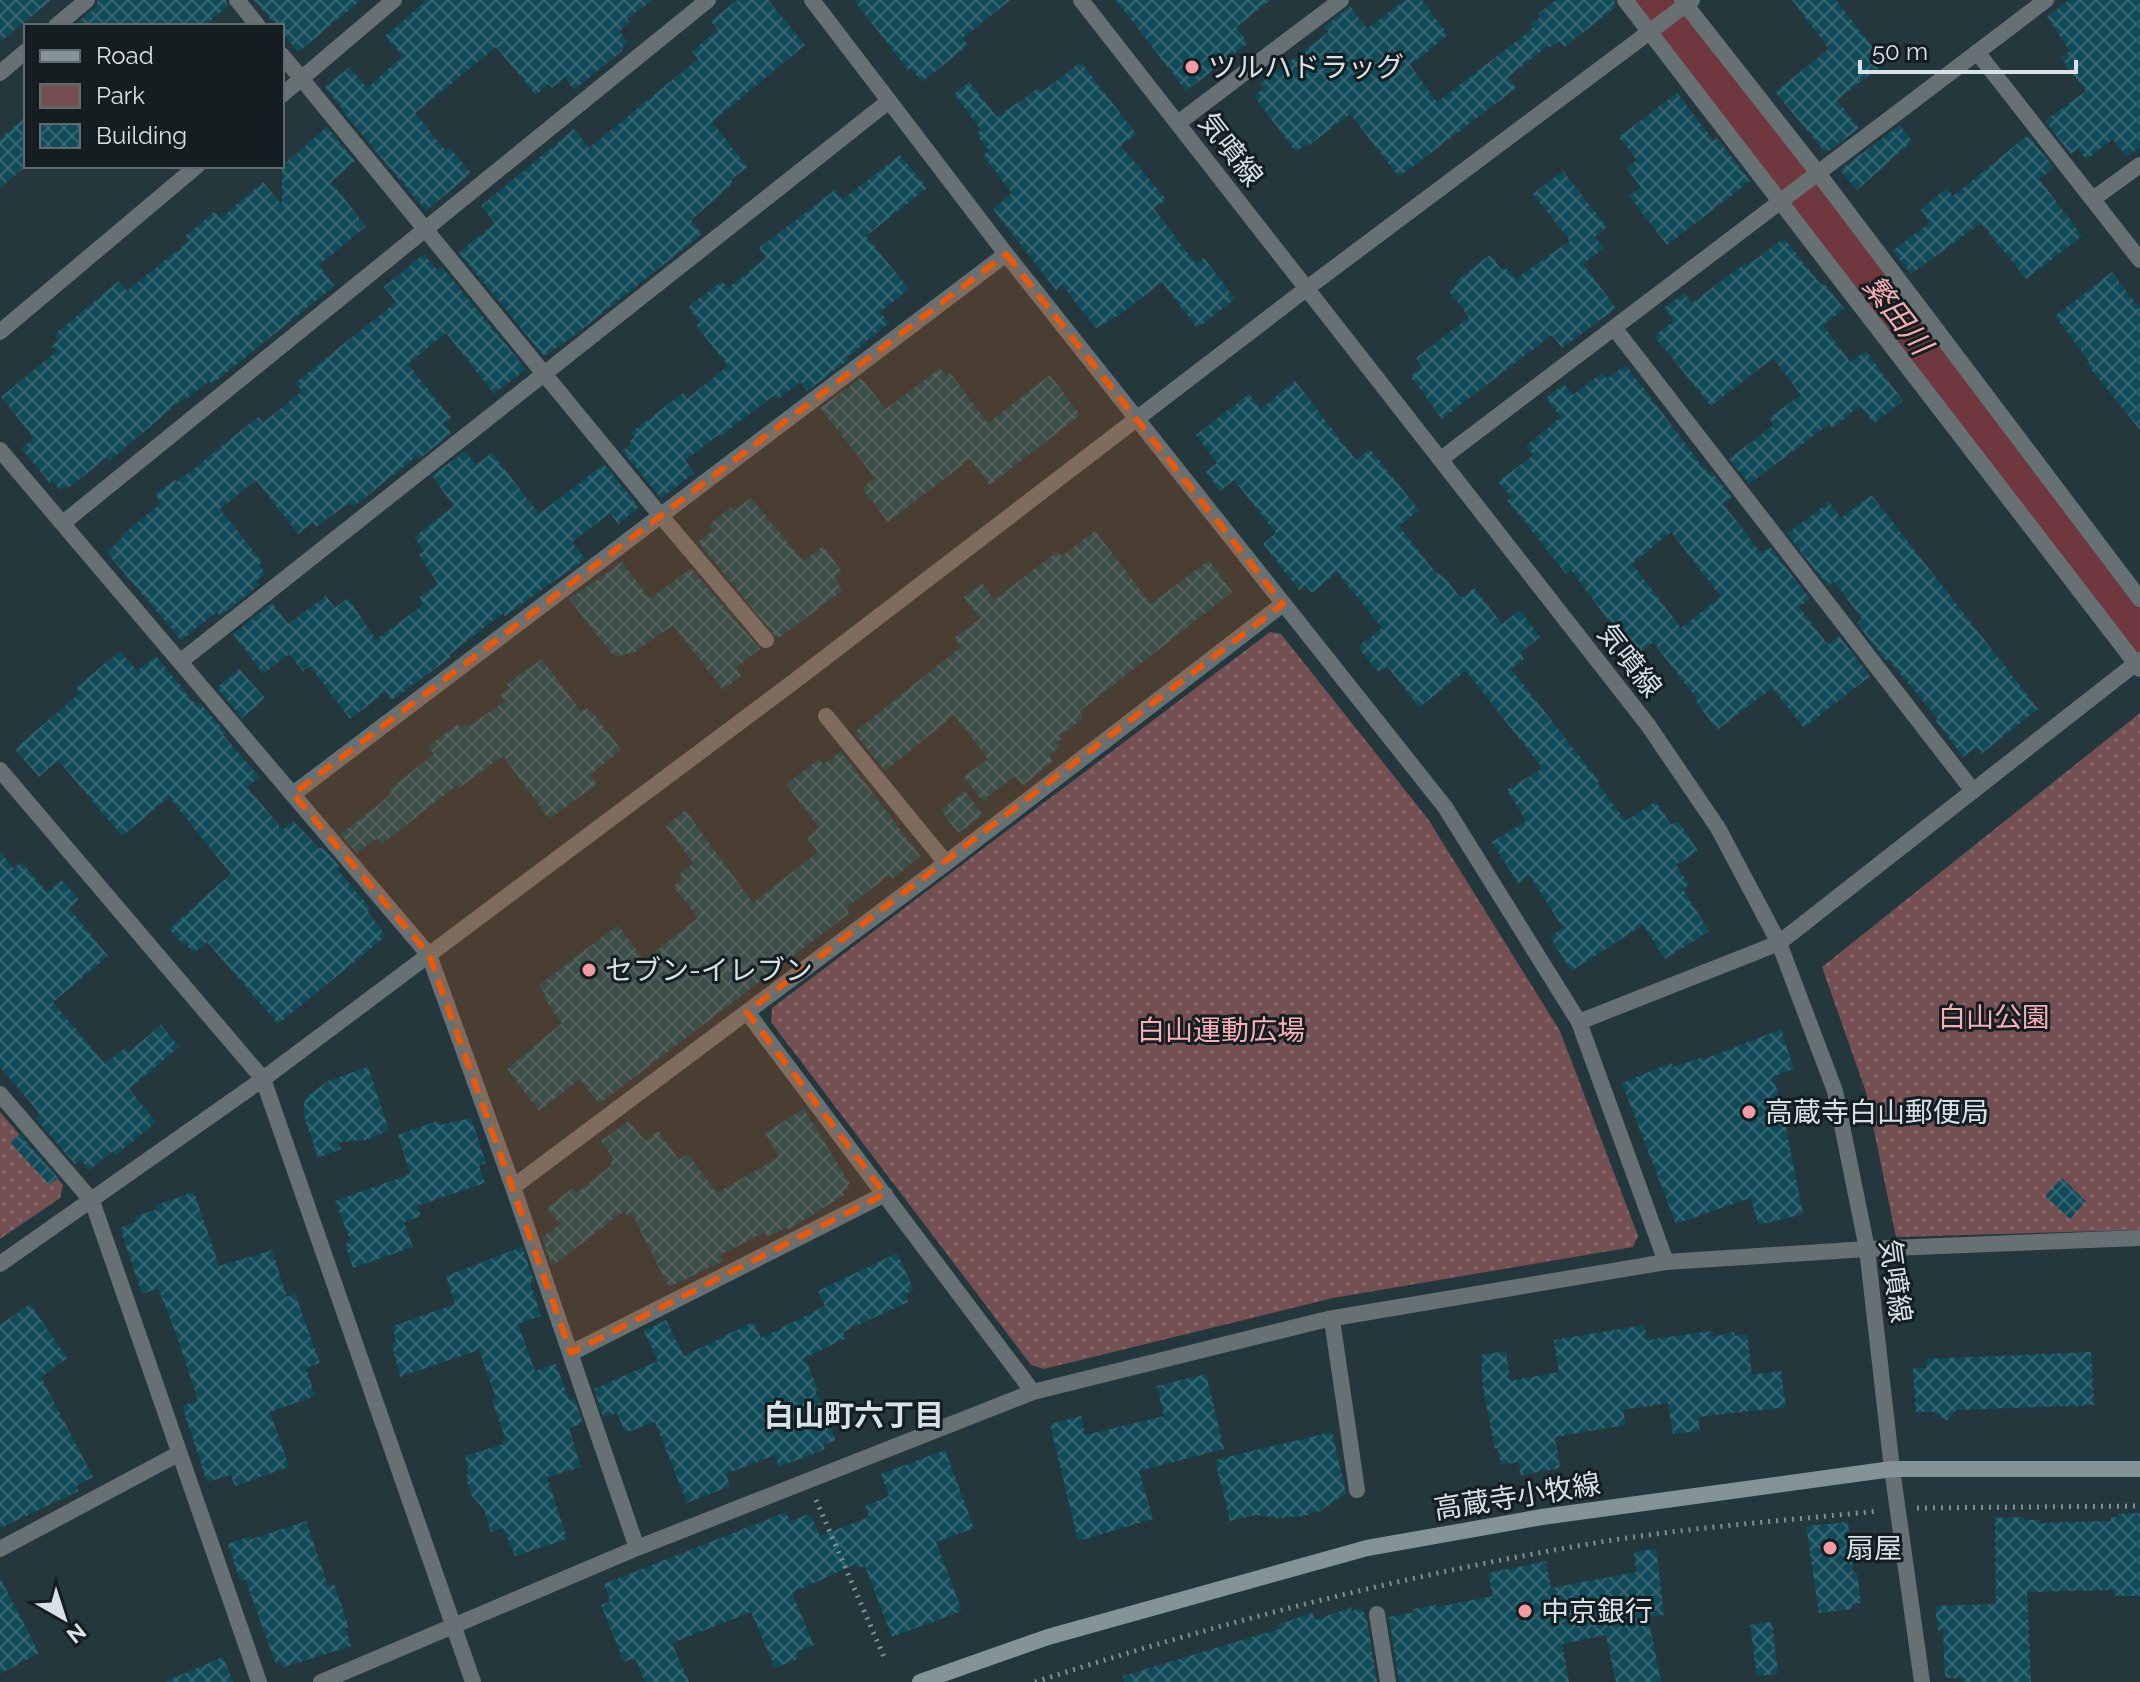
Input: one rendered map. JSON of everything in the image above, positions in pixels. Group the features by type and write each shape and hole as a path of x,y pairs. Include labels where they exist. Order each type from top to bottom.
{"main road":[{"name":"高蔵寺小牧線","path":"920,1682 1048,1637 1367,1548 1542,1517 1892,1469 2140,1469"}],"street":[{"path":"58,24 87,0"},
{"path":"237,0 256,24"},
{"path":"284,93 394,0"},
{"path":"63,523 708,0"},
{"path":"812,0 1006,254 1445,807 1579,1022 1666,1262"},
{"name":"気噴線","path":"1081,0 1648,725 1718,828 1779,943 1835,1091 1867,1249 1892,1469 1922,1682"},
{"path":"1178,123 1340,0"},
{"path":"1579,1022 1779,943 2138,664 1625,0"},
{"path":"1441,459 2046,0"},
{"path":"0,1264 263,1079 429,955 796,680 1686,2 2140,599"},
{"path":"1977,52 2140,260"},
{"path":"0,73 24,53"},
{"path":"284,58 766,640"},
{"path":"181,661 889,101"},
{"path":"2093,199 2140,165"},
{"path":"0,332 195,168"},
{"path":"293,794 1006,254"},
{"path":"1615,329 1973,791"},
{"path":"0,450 429,955 513,1187 637,1548"},
{"path":"513,1187 946,863 1283,604"},
{"path":"826,716 946,863"},
{"path":"0,770 263,1079 473,1682"},
{"path":"747,1012 1033,1392"},
{"path":"0,1094 92,1201 259,1682"},
{"path":"571,1353 885,1194"},
{"path":"321,1682 637,1548 1033,1392 1332,1320 1666,1262 1867,1249 2140,1238"},
{"path":"1332,1320 1357,1490"},
{"path":"0,1549 178,1454"},
{"path":"1377,1614 1388,1682"}],"path":[{"path":"807,1481 884,1657"},
{"path":"1035,1682 1140,1648 1267,1613 1373,1587 1554,1551 1734,1525 1898,1509 2140,1506"}],"highlighted area":[{"path":"1006,254 1283,604 747,1012 885,1194 571,1353 429,955 293,794"}],"green space":[{"name":"白山運動広場","path":"1270,632 1281,634 1428,819 1560,1031 1638,1236 1633,1247 1333,1298 1044,1369 1031,1365 771,1022 772,1008"},
{"name":"白山公園","path":"2140,713 2140,1230 1896,1237 1866,1092 1822,967"},
{"path":"0,1112 63,1185 60,1198 0,1239"}],"building":[{"path":"0,0 51,0 0,42"},
{"path":"98,0 226,0 228,6 206,24 82,24 79,21 95,8"},
{"path":"254,0 361,0 298,52 284,35 284,24 274,24"},
{"path":"427,0 652,0 627,19 630,22 619,31 628,42 621,48 623,50 574,90 565,77 552,88 548,84 536,95 496,47 415,113 446,151 450,148 471,173 426,211 325,87 350,67 367,88 403,56 385,36"},
{"path":"738,0 768,0 805,45 712,122 747,167 691,220 702,234 544,356 459,253 495,223 481,206 574,129 589,148 698,59 692,51 718,30 711,21"},
{"path":"854,0 1010,0 963,38 968,45 922,82 911,68 908,70"},
{"name":"ツルハドラッグ","path":"1116,0 1271,0 1236,27 1248,43 1186,91"},
{"path":"1405,0 1422,0 1448,35 1410,65 1437,102 1522,37 1533,27 1531,24 1541,17 1538,14 1556,0 1614,0 1616,7 1564,47 1559,41 1548,46 1508,77 1516,88 1399,177 1350,114 1296,152 1254,96 1264,88 1260,84 1329,32 1324,27 1350,6 1367,29"},
{"path":"1792,0 1836,0 1885,63 1837,100 1859,128 1826,153 1775,92 1829,49"},
{"path":"2069,0 2140,0 2140,147 2127,157 2113,139 2086,160 2078,148 2071,154 2045,121 2086,91 2061,58 2070,51 2047,17"},
{"path":"1081,62 1136,134 1121,146 1166,199 1154,209 1196,264 1204,258 1235,299 1197,328 1162,282 1118,316 1096,328 1062,285 1056,290 993,209 1012,193 983,155 989,151 976,134 981,130 954,94 969,82 997,117 1039,88 1042,92"},
{"path":"1677,93 1750,181 1667,245 1629,196 1641,187 1626,168 1637,160 1619,137"},
{"path":"24,118 24,168 0,188 0,139"},
{"path":"1900,125 1912,141 1857,190 1840,170"},
{"path":"327,127 355,161 331,182 366,226 319,265 334,286 212,384 209,381 184,398 109,461 107,457 67,489 65,486 60,490 52,481 50,483 21,448 34,438 1,397 57,351 52,346 59,340 54,335 119,281 127,291 189,241 185,236 214,212 221,218 263,182 282,205 284,164"},
{"path":"2028,135 2054,168 2039,179 2082,236 2026,279 1981,223 1911,274 1893,251 1930,222 1920,210 1947,188 1953,196"},
{"path":"900,155 927,188 866,236 909,289 880,312 889,323 807,391 800,382 777,400 773,396 685,460 694,473 661,498 622,451 632,444 630,441 635,437 631,433 683,393 687,399 728,366 696,325 700,322 688,307 722,281 728,288 766,258 759,248 835,190 842,200"},
{"path":"1563,171 1607,227 1595,237 1604,248 1583,264 1616,308 1562,348 1552,335 1442,419 1410,376 1422,366 1416,358 1469,317 1449,291 1458,284 1456,281 1490,255 1502,270 1506,268 1515,279 1570,241 1533,194"},
{"path":"1784,238 1844,309 1823,325 1850,362 1866,351 1903,401 1874,423 1860,406 1832,428 1829,424 1749,484 1729,459 1774,425 1769,418 1801,395 1773,358 1711,406 1654,336 1674,321 1664,308 1684,293 1692,303"},
{"path":"424,254 437,270 442,267 526,369 494,394 446,333 408,364 451,418 444,424 451,433 353,507 350,502 316,527 313,522 298,534 256,480 220,509 262,562 259,565 266,573 256,581 259,585 220,616 217,612 181,640 108,554 109,550 160,504 156,494 174,480 177,482 258,417 263,423 302,391 295,383 396,302 384,287"},
{"path":"2112,272 2140,309 2140,430 2086,363 2089,361 2055,316"},
{"path":"1626,365 1703,467 1709,474 1712,472 1732,497 1723,504 1762,554 1770,547 1810,599 1799,607 1828,645 1839,636 1870,676 1804,728 1772,688 1717,730 1653,642 1635,656 1571,570 1566,574 1507,500 1511,497 1498,482 1533,455 1526,446 1561,417 1546,398 1564,384 1573,395 1602,373 1607,379","holes":["1671,532 1721,597 1681,628 1632,564"]},
{"path":"940,368 946,376 950,373 988,423 1050,375 1080,415 990,485 970,459 888,522 862,488 875,478 820,408 861,378 886,409"},
{"path":"1295,381 1356,460 1370,449 1419,510 1399,526 1435,572 1444,577 1461,598 1474,588 1502,624 1520,610 1540,637 1520,653 1524,659 1511,669 1599,781 1597,783 1626,821 1656,801 1671,825 1678,821 1698,851 1676,865 1689,885 1683,889 1709,931 1665,959 1643,925 1571,971 1550,937 1563,928 1530,876 1518,883 1492,842 1526,821 1507,790 1542,769 1540,765 1466,671 1419,707 1387,666 1379,673 1358,647 1382,628 1337,572 1312,593 1305,585 1299,590 1263,544 1276,533 1234,480 1220,491 1206,472 1217,463 1196,435 1249,394 1260,409"},
{"path":"465,451 476,465 492,453 539,514 604,464 639,507 618,524 610,513 572,542 585,559 505,616 503,613 449,655 451,657 392,700 385,692 350,719 310,666 303,671 289,654 263,674 233,634 272,603 288,624 326,596 335,608 348,598 376,640 424,604 419,598 438,584 419,555 424,551 414,537 454,506 432,476"},
{"path":"1870,496 2038,709 1981,754 1976,747 1963,757 1936,721 1938,719 1857,623 1862,619 1834,581 1828,586 1787,534 1829,502 1841,518"},
{"path":"751,498 803,561 823,546 842,572 834,578 843,590 780,637 776,637 698,542 713,530 709,525 731,507 734,511"},
{"path":"1095,531 1151,604 1209,560 1232,592 1080,711 1083,719 1059,736 1062,739 1056,743 1060,747 1048,755 1053,761 1023,785 1015,776 982,801 964,777 988,759 954,715 885,771 858,738 856,731 961,647 954,638 980,619 964,597 982,583 994,600 1058,551 1062,556"},
{"path":"622,562 650,599 691,568 760,649 735,668 741,676 723,690 673,625 629,656 627,653 615,658 569,599"},
{"path":"120,651 137,671 156,656 197,706 200,703 259,777 247,787 283,830 293,821 320,849 323,847 370,908 367,911 386,936 278,1024 207,942 194,953 169,929 231,874 169,797 122,836 58,760 39,777 15,749 80,693 76,688"},
{"path":"542,659 581,712 587,708 589,712 591,710 621,750 590,775 597,784 549,819 503,756 459,788 457,785 382,844 377,838 357,853 340,834 381,803 392,792 390,789 434,754 428,746 458,724 468,727 505,701 500,695 510,688 507,684"},
{"path":"239,669 265,698 242,718 217,688"},
{"path":"841,751 920,856 892,879 889,875 846,908 849,913 599,1104 580,1079 539,1111 507,1069 562,1023 543,997 546,995 539,985 618,925 644,960 698,918 673,886 682,879 679,875 693,863 666,826 685,810 753,903 818,852 807,838 819,828 786,784 819,759 823,765"},
{"path":"965,791 983,815 958,833 941,810"},
{"path":"0,852 13,868 21,862 47,892 62,880 79,900 69,908 108,956 53,1002 105,1064 125,1048 129,1052 161,1025 179,1047 129,1089 156,1122 116,1155 113,1151 89,1170 81,1160 75,1164 36,1119 40,1116 36,1109 0,1067"},
{"path":"1781,1029 1794,1069 1772,1077 1789,1121 1785,1123 1803,1214 1759,1225 1750,1198 1676,1224 1622,1083 1671,1063 1673,1067 1702,1060"},
{"path":"368,1067 389,1130 366,1140 338,1142 341,1149 318,1158 303,1113 305,1098 328,1081"},
{"path":"804,1109 850,1184 842,1192 844,1195 788,1230 787,1227 767,1237 765,1232 720,1255 723,1261 669,1287 632,1214 628,1217 624,1211 552,1266 542,1237 560,1224 547,1208 573,1188 576,1193 612,1165 610,1162 614,1159 601,1141 629,1121 645,1141 658,1131 679,1160 688,1154 717,1193 779,1157 765,1133"},
{"path":"471,1118 486,1163 479,1166 485,1183 417,1206 421,1216 404,1222 413,1247 353,1268 345,1244 351,1242 335,1201 410,1174 398,1135 438,1121 439,1125"},
{"path":"20,1134 58,1178 49,1185 10,1142"},
{"path":"2062,1178 2086,1201 2070,1219 2045,1196"},
{"path":"194,1192 219,1266 272,1250 287,1297 295,1294 320,1363 306,1368 315,1396 270,1412 289,1467 235,1486 231,1475 207,1482 182,1406 198,1400 178,1339 158,1288 142,1294 120,1228 136,1222 135,1217 158,1209 157,1205"},
{"path":"522,1247 534,1281 530,1283 541,1316 518,1324 535,1371 556,1364 569,1400 574,1398 583,1423 569,1428 581,1467 547,1477 567,1539 515,1556 503,1528 491,1532 483,1508 472,1496 467,1482 465,1456 503,1444 502,1441 506,1440 492,1400 496,1398 479,1350 400,1377 392,1344 396,1343 393,1326 455,1304 446,1276"},
{"path":"897,1253 914,1290 905,1294 908,1302 843,1332 846,1338 805,1358 836,1440 823,1445 825,1449 779,1467 775,1455 726,1474 730,1486 687,1503 655,1422 628,1432 624,1430 617,1413 603,1416 594,1389 658,1361 644,1331 666,1320 684,1356 753,1322 761,1338 825,1306 818,1291"},
{"path":"30,1304 67,1358 41,1377 93,1477 76,1486 79,1491 0,1528 0,1325"},
{"path":"1644,1325 1647,1340 1711,1331 1712,1337 1734,1332 1735,1336 1747,1334 1752,1375 1781,1371 1786,1407 1698,1417 1700,1431 1673,1434 1668,1403 1623,1410 1626,1425 1555,1437 1560,1468 1521,1475 1518,1462 1501,1465 1483,1387 1481,1355 1506,1351 1510,1381 1559,1372 1554,1340"},
{"path":"2091,1352 2094,1405 1956,1410 1947,1421 1934,1412 1916,1412 1913,1368 1927,1368 1926,1359"},
{"path":"1206,1374 1224,1449 1139,1471 1153,1519 1078,1541 1050,1424 1081,1416 1085,1435 1164,1416 1157,1386"},
{"path":"1332,1432 1346,1493 1320,1511 1304,1516 1279,1518 1256,1515 1230,1521 1215,1460"},
{"path":"945,1450 974,1528 936,1542 962,1611 892,1637 865,1566 858,1569 856,1564 792,1593 814,1645 796,1652 799,1658 775,1668 751,1612 672,1643 689,1682 645,1682 635,1658 624,1662 601,1605 610,1601 604,1584 786,1512 790,1522 808,1514 820,1536 869,1517 865,1506 889,1496 881,1474"},
{"path":"2140,1513 2140,1596 2115,1596 2114,1590 2027,1592 2031,1682 1963,1682 1962,1678 1945,1678 1943,1630 1938,1631 1935,1606 1996,1604 1995,1518 2024,1517 2024,1520 2040,1520 2040,1523 2111,1521 2111,1517 2118,1517 2118,1514"},
{"path":"306,1521 328,1586 334,1584 349,1627 345,1628 352,1646 283,1667 281,1662 276,1664 245,1579 240,1581 228,1544"},
{"path":"1848,1522 1853,1572 1857,1572 1861,1603 1852,1604 1852,1609 1819,1613 1806,1526"},
{"path":"1656,1549 1664,1615 1648,1617 1661,1682 1616,1682 1606,1635 1562,1644 1569,1682 1399,1682 1389,1617 1414,1612 1413,1609 1493,1596 1488,1573 1546,1561 1551,1588 1636,1572 1634,1552"},
{"path":"0,1578 39,1653 0,1674"},
{"path":"1351,1607 1352,1611 1362,1608 1367,1621 1377,1682 1124,1682 1123,1676 1279,1629 1277,1625 1312,1613 1315,1620"},
{"path":"1772,1622 1778,1674 1757,1676 1750,1625"},
{"path":"223,1657 233,1682 164,1682"}],"waterway":[{"name":"繁田川","path":"1654,0 2140,631"}],"place":[{"name":"ツルハドラッグ","path":"1192,67"},
{"name":"セブン-イレブン","path":"589,970"},
{"name":"高蔵寺白山郵便局","path":"1749,1112"},
{"name":"扇屋","path":"1830,1548"},
{"name":"中京銀行","path":"1525,1611"}],"district":[{"name":"白山町六丁目","path":"854,1416"}]}
